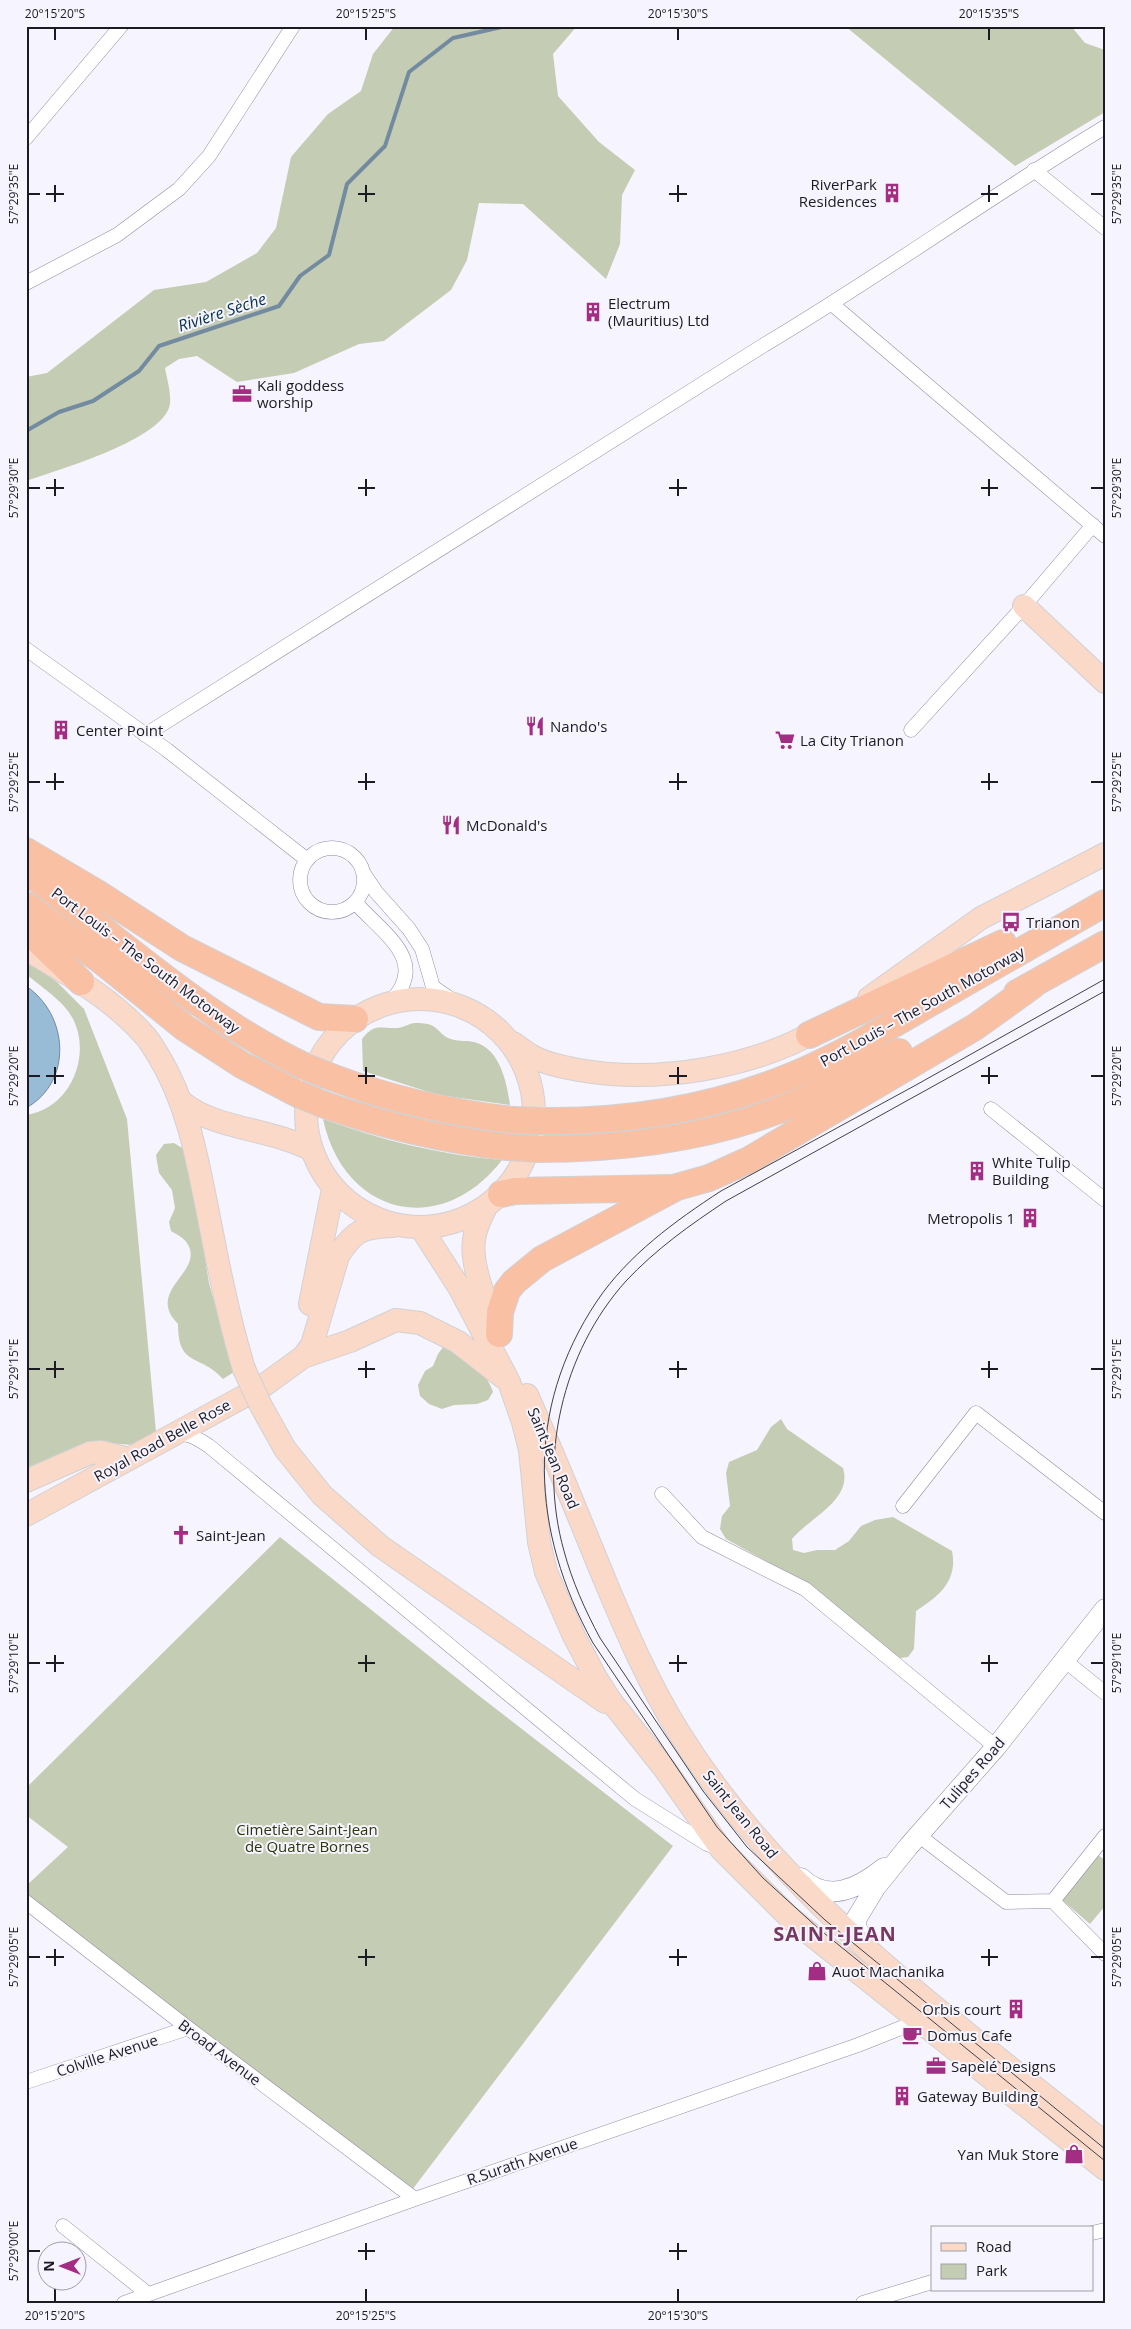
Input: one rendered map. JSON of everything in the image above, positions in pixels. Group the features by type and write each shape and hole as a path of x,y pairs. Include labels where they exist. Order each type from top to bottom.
{"highway":[{"path":"26,851 191,953 319,1017 354,1018"},
{"name":"Port Louis – The South Motorway","path":"26,871 216,1017 276,1053 334,1078 401,1101 431,1108 513,1120 542,1121 616,1119 671,1111 756,1089 794,1075 864,1041 1105,903"},
{"path":"809,1036 1105,892"},
{"name":"Port Louis – The South Motorway","path":"26,905 103,962 185,1028 242,1065 298,1094 385,1125 417,1133 507,1147 583,1149 632,1145 692,1134 756,1117 800,1102 1032,986 1105,944"},
{"path":"26,929 81,982"},
{"path":"499,1334 500,1312 507,1291 514,1282 542,1259 677,1188 709,1178 749,1160 975,1027 1032,986"},
{"path":"494,1200 515,1192 677,1188"}],"main road":[{"path":"1024,606 1105,682"},
{"path":"494,1200 466,1218 444,1226 421,1228 399,1226 376,1219 356,1208 334,1189 324,1175 312,1150 307,1129 306,1104 311,1079 321,1056 336,1035 354,1018 390,1002 425,998 459,1005 486,1019 509,1040 533,1057 558,1066 594,1072 640,1076 688,1071 745,1060 809,1036 857,1006 981,918 1105,854"},
{"path":"26,949 81,982 110,1005 146,1036 166,1068 182,1103 201,1176 232,1332 244,1369 260,1404 286,1449 322,1495 380,1546 620,1712"},
{"path":"509,1040 527,1073 532,1090 534,1118 530,1146 518,1172 494,1200 477,1227 474,1241 475,1254 485,1298 514,1380 530,1450 539,1542 546,1572 573,1634 596,1678 664,1768 721,1849 789,1917 921,2020 1105,2170"},
{"path":"182,1103 202,1116 282,1137 312,1150"},
{"path":"298,1360 306,1330 334,1189"},
{"name":"Royal Road Belle Rose","path":"26,1515 263,1386 298,1360 312,1345 338,1256 344,1246 358,1232 368,1227 399,1226"},
{"path":"421,1228 459,1287 514,1380"},
{"path":"298,1360 350,1341 396,1320 420,1323 458,1342 514,1380"},
{"name":"Saint Jean Road","path":"514,1380 631,1642 677,1730 703,1769 774,1856 861,1943 938,2009 1105,2143"},
{"path":"26,1481 90,1453 101,1452 129,1459"},
{"name":"Tulipes Road","path":"861,1943 855,1922 875,1888 913,1841 996,1747 1105,1609"},
{"path":"774,1856 787,1865 808,1885 822,1891 837,1892 874,1876 913,1841"}],"street":[{"path":"26,138 122,26"},
{"path":"26,282 118,235 179,189 209,156 293,26"},
{"path":"145,735 832,304 1034,170 1105,127"},
{"path":"1034,170 1105,228"},
{"path":"832,304 1105,536"},
{"path":"911,730 1024,606 1093,524"},
{"path":"26,649 145,735 306,859"},
{"path":"364,874 361,894 355,902 338,912 328,912 310,904 300,888 299,878 306,859 320,849 337,848 351,854 357,860 376,892 409,929 422,949 433,987 459,1005"},
{"path":"355,902 397,946 406,960 406,974 401,991 390,1002"},
{"path":"991,1109 1105,1200"},
{"path":"903,1506 976,1413 1105,1513"},
{"path":"174,1433 190,1435 209,1446 635,1799 707,1844 721,1849"},
{"path":"662,1494 702,1537 805,1589 996,1747"},
{"path":"1064,1660 1105,1694"},
{"path":"1053,1901 1105,1836"},
{"path":"913,1841 1006,1902 1053,1901 1105,1954"},
{"name":"Broad Avenue","path":"26,1902 188,2028 415,2198"},
{"name":"R.Surath Avenue","path":"124,2303 415,2198 858,2045 921,2020"},
{"name":"Colville Avenue","path":"26,2082 188,2028"},
{"path":"63,2226 148,2294"},
{"path":"863,2303 931,2282"}],"green space":[{"path":"395,26 577,26 553,54 558,96 599,142 635,170 622,195 620,244 606,279 523,204 479,203 467,260 451,290 384,341 359,344 294,373 237,382 197,356 179,359 165,368 170,403 164,416 151,429 131,441 84,461 26,481 26,377 47,373 154,290 206,282 257,253 276,228 291,157 328,114 361,91 373,54"},
{"path":"845,26 1071,26 1085,43 1105,50 1105,112 1015,166"},
{"path":"26,960 57,982 84,1009 127,1119 156,1432 133,1445 107,1443 26,1475 26,1115 41,1111 55,1103 65,1092 73,1079 80,1049 78,1034 69,1012 58,1000 26,974"},
{"path":"414,1023 431,1025 448,1038 474,1042 490,1051 501,1068 510,1105 438,1095 363,1071 362,1039 371,1030 382,1027 398,1028"},
{"path":"323,1119 411,1146 479,1158 502,1160 478,1185 451,1201 424,1207 398,1206 373,1195 351,1177 334,1152"},
{"path":"174,1143 182,1148 189,1158 209,1283 234,1372 223,1379 214,1371 186,1354 179,1338 178,1324 169,1312 168,1301 171,1291 189,1263 191,1253 186,1241 171,1231 169,1222 175,1208 172,1190 159,1173 156,1155 164,1144"},
{"path":"444,1346 473,1365 485,1377 493,1392 488,1400 477,1404 454,1405 442,1409 429,1404 420,1396 418,1385 425,1371 433,1366"},
{"path":"781,1419 787,1429 843,1468 842,1490 828,1508 792,1539 793,1550 804,1553 817,1550 835,1550 849,1541 861,1526 875,1520 893,1517 952,1551 952,1571 945,1587 932,1600 916,1611 914,1649 908,1657 900,1658 780,1569 726,1539 720,1529 722,1516 730,1506 726,1473 729,1462 757,1450 771,1427"},
{"name":"Cimetière Saint-Jean de Quatre Bornes","path":"280,1537 478,1695 673,1846 409,2194 26,1896 26,1886 68,1847 26,1815 26,1788"},
{"path":"1098,1855 1105,1860 1105,1906 1090,1924 1061,1899"}],"water":[{"path":"26,986 40,999 51,1014 57,1030 60,1048 58,1066 52,1082 41,1096 26,1108"}],"waterway":[{"name":"Rivière Sèche","path":"26,431 59,412 93,401 139,371 159,346 279,306 300,276 329,255 347,184 385,146 409,72 453,38 506,26"}],"tram line":[{"path":"1105,979 721,1191 653,1240 609,1284 573,1342 557,1385 547,1428 544,1471 548,1514 557,1558 572,1601 593,1643 717,1827 763,1878 819,1929 1105,2161"},
{"path":"1105,991 726,1201 686,1228 649,1258 626,1281 604,1309 586,1340 571,1373 561,1408 555,1444 554,1480 557,1516 567,1562 579,1595 600,1638 703,1791 747,1847 825,1920 1105,2149"}],"place":[{"name":"RiverPark Residences","path":"892,193"},
{"name":"Electrum (Mauritius) Ltd","path":"593,312"},
{"name":"Kali goddess worship","path":"242,394"},
{"name":"Nando's","path":"535,726"},
{"name":"Center Point","path":"61,730"},
{"name":"La City Trianon","path":"785,740"},
{"name":"McDonald's","path":"451,825"},
{"name":"Trianon","path":"1011,922"},
{"name":"White Tulip Building","path":"977,1171"},
{"name":"Metropolis 1","path":"1030,1218"},
{"name":"Saint-Jean","path":"181,1535"},
{"name":"Auot Machanika","path":"817,1971"},
{"name":"Orbis court","path":"1016,2009"},
{"name":"Domus Cafe","path":"912,2035"},
{"name":"Sapelé Designs","path":"936,2066"},
{"name":"Gateway Building","path":"902,2096"},
{"name":"Yan Muk Store","path":"1074,2154"}],"district":[{"name":"SAINT-JEAN","path":"835,1933"}]}
